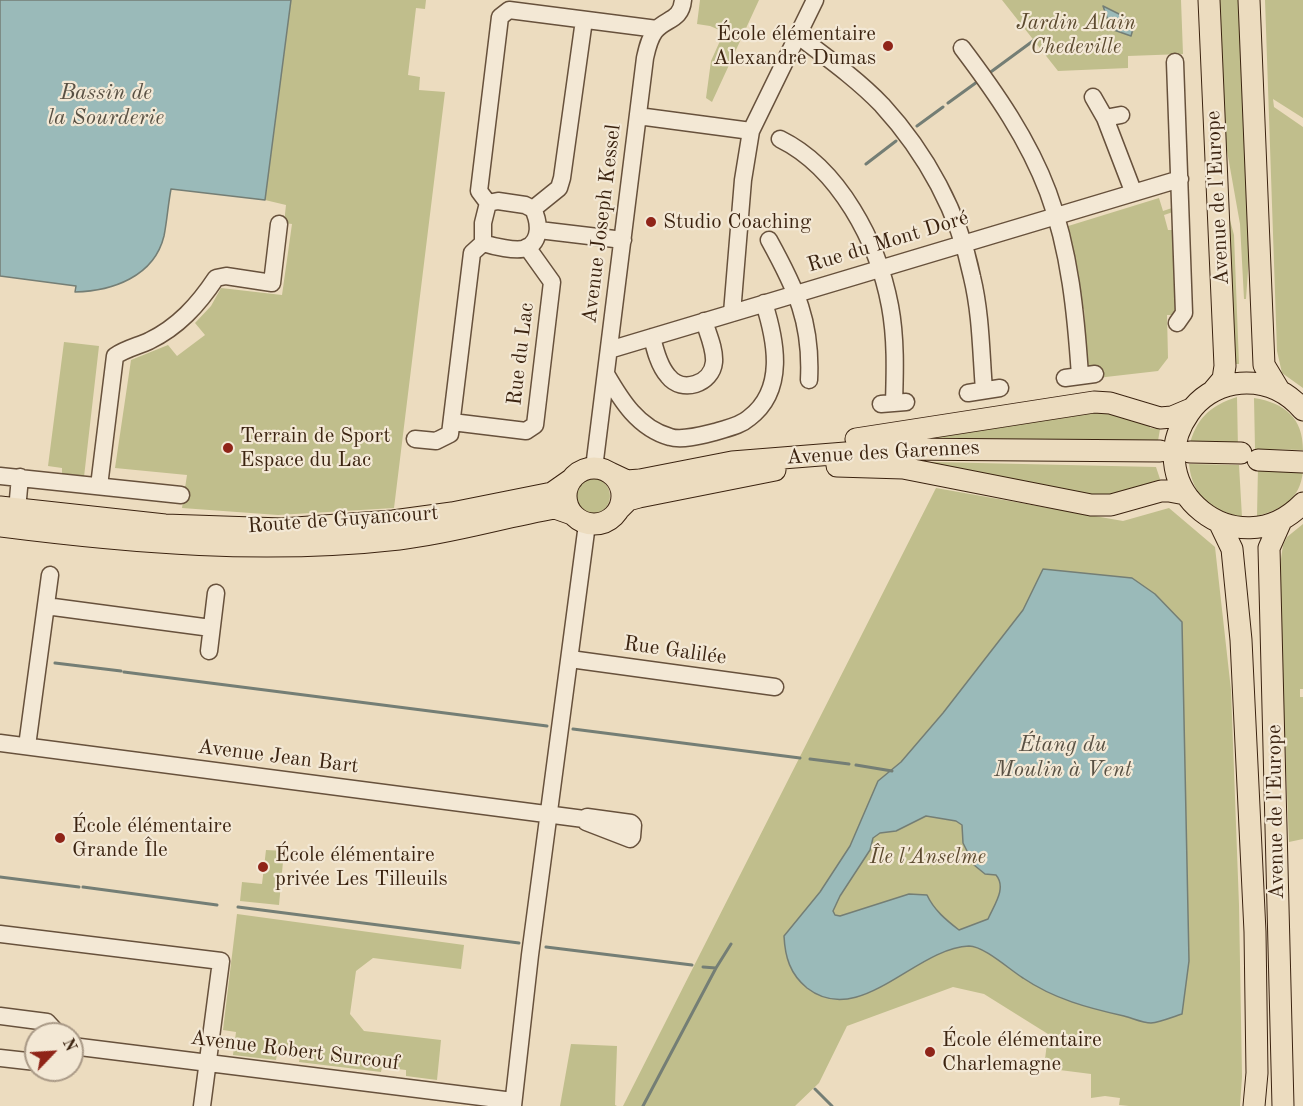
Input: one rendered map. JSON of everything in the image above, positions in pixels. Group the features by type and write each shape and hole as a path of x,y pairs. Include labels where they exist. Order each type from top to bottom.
{"main road":[{"name":"Avenue de l'Europe","path":"1209,0 1225,366 1223,379 1212,392"},
{"name":"Avenue de l'Europe","path":"1249,0 1264,365 1279,390"},
{"path":"732,462 769,453 1073,404 1110,403 1160,418 1172,417 1191,409 1212,392 1244,383 1262,384 1279,390 1303,410"},
{"path":"1191,409 1178,431 1175,444 1176,470 1185,494 1195,507 1221,524 1250,529 1281,521 1303,503"},
{"name":"Avenue des Garennes","path":"602,471 627,481 732,462 896,449 1160,455 896,454 823,460 639,497 628,500 620,508"},
{"path":"1249,457 1303,454"},
{"path":"1190,455 1303,462"},
{"path":"794,466 859,465 903,468 1091,505 1117,504 1161,491 1185,494"},
{"path":"602,471 617,480 622,498 620,508 610,520 603,524 580,519 568,506 566,497 567,487 578,473 602,471"},
{"name":"Route de Guyancourt","path":"8,518 282,529 393,521 452,513 552,493 572,479"},
{"name":"Route de Guyancourt","path":"8,518 166,544 285,548 438,534 555,508 580,519"},
{"name":"Avenue de l'Europe","path":"1281,521 1269,548 1283,1106"},
{"name":"Avenue de l'Europe","path":"1221,524 1232,549 1241,640 1255,932 1257,1073 1254,1106"}],"street":[{"path":"415,439 436,441 450,434 472,253 483,243 483,223 488,203 479,190 500,17 509,10 657,29 673,20 682,8 683,0"},
{"path":"732,313 743,180 751,131 815,0"},
{"path":"533,208 559,188 562,178 584,20"},
{"name":"Avenue Joseph Kessel","path":"602,471 606,374 638,116 648,45 657,29"},
{"path":"797,35 865,89 900,128 939,186 963,243 972,276 978,311 984,390"},
{"path":"962,48 998,96 1040,171 1056,216 1072,294 1080,376"},
{"path":"1175,62 1184,313 1177,323"},
{"path":"1093,97 1113,117 1133,191"},
{"path":"638,116 751,131"},
{"path":"780,139 812,159 839,189 865,234 886,288 893,330 894,403"},
{"name":"Rue du Mont Doré","path":"609,350 1180,178"},
{"path":"483,243 502,247 527,248 536,238 539,230 533,208 498,201 488,203"},
{"path":"99,486 115,356 149,341 182,320 203,298 216,278 226,276 272,283 279,224"},
{"path":"539,230 623,240"},
{"path":"769,240 796,293 807,325 809,380"},
{"name":"Rue du Lac","path":"452,423 526,431 535,425 552,282 527,248"},
{"path":"606,374 630,411 642,422 671,438 710,433 737,425 759,409 773,382 776,365 775,349 772,328 764,303"},
{"path":"652,337 669,378 678,384 694,385 706,379 714,364 714,355 704,321"},
{"path":"0,476 182,495"},
{"path":"8,518 18,497 20,477"},
{"path":"513,1104 570,659 580,519"},
{"path":"27,746 50,574"},
{"path":"209,651 216,593"},
{"path":"46,606 211,628"},
{"name":"Rue Galilée","path":"570,659 775,687"},
{"name":"Avenue Jean Bart","path":"0,743 584,819 587,817 631,823 634,833"},
{"path":"0,934 221,961 202,1106"},
{"path":"0,1016 47,1022"},
{"name":"Avenue Robert Surcouf","path":"84,1048 513,1104"},
{"path":"0,1058 24,1061"}],"green space":[{"path":"291,0 426,0 425,9 416,8 408,75 420,77 419,90 445,92 394,508 278,515 182,508 187,475 115,468 131,360 168,345 177,356 205,335 195,323 211,306 221,288 282,295 292,224 284,223 286,205 265,200"},
{"path":"700,0 759,0 712,102 706,98 711,61 724,32 697,24"},
{"name":"Jardin Alain Chedeville","path":"1002,0 1181,0 1183,54 1128,56 1128,68 1058,71"},
{"path":"1219,0 1244,0 1250,243 1246,299 1244,299 1240,224 1226,145"},
{"path":"1265,0 1303,0 1303,118 1273,99 1274,107 1303,127 1303,388 1282,373 1277,351"},
{"path":"1159,198 1163,211 1172,208 1173,212 1164,215 1168,230 1175,230 1178,315 1167,315 1168,358 1158,371 1097,378 1084,368 1086,334 1083,333 1082,324 1085,323 1084,309 1081,309 1080,300 1082,299 1076,262 1074,262 1072,253 1074,252 1070,235 1065,227"},
{"path":"1227,209 1234,235 1239,364 1231,364"},
{"path":"64,342 99,346 84,477 62,475 62,468 48,466"},
{"path":"1237,397 1238,449 1189,447 1205,415 1211,409"},
{"path":"1254,398 1275,404 1290,414 1300,429 1303,450 1255,449"},
{"path":"1088,409 1150,423 1150,428 1160,429 1157,447 897,444 1003,422"},
{"path":"889,461 1156,467 1162,485 1115,500"},
{"path":"1189,464 1239,465 1242,517 1221,511 1205,500 1194,485"},
{"path":"1258,466 1303,466 1300,485 1290,500 1276,509 1257,516"},
{"path":"592,478 605,483 610,496 605,509 592,514 579,509 574,496 579,483"},
{"name":"Île l'Anselme","path":"936,488 1123,521 1169,508 1215,547 1231,690 1239,905 1242,1077 1240,1106 1129,1106 1119,1105 1120,1098 1105,1096 1091,1098 1091,1074 1044,1068 1048,1034 984,994 953,987 847,1026 819,1083 795,1106 623,1106"},
{"path":"1303,524 1303,689 1300,689 1300,697 1303,697 1303,839 1289,842 1280,566 1283,545 1287,537"},
{"path":"266,850 284,851 279,905 240,901 242,882 262,884"},
{"path":"237,914 464,945 461,969 373,958 356,971 350,1014 364,1031 441,1040 437,1080 406,1076 406,1070 382,1067 381,1072 299,1062 300,1057 277,1054 276,1060 233,1055 236,1032 223,1030"},
{"path":"571,1044 617,1046 615,1105 617,1106 560,1106"}],"water":[{"name":"Bassin de la Sourderie","path":"0,0 291,0 265,200 171,189 164,236 159,250 141,271 117,285 75,292 76,286 0,276"},
{"path":"1103,6 1135,22 1131,36 1111,29"},
{"name":"Étang du Moulin à Vent","path":"1043,569 1132,578 1155,594 1182,622 1189,961 1182,1014 1159,1022 1148,1023 1084,1006 1047,992 989,954 969,946 949,950 928,959 888,983 847,999 827,998 807,988 796,977 790,965 784,936 820,892 850,846 878,781 901,762 943,713 1023,610","holes":["926,816 956,821 962,825 963,843 974,865 985,874 996,875 999,880 1000,891 988,919 959,930 937,910 927,895 909,894 840,916 835,915 833,911 840,896 870,850 873,838 880,833 896,831"]}],"waterway":[{"path":"1056,25 1066,20"},
{"path":"988,74 1037,38"},
{"path":"948,103 977,82"},
{"path":"917,126 943,107"},
{"path":"866,164 896,141"},
{"path":"55,663 121,671"},
{"path":"124,672 547,726"},
{"path":"573,729 800,758"},
{"path":"810,759 849,764"},
{"path":"856,765 892,771"},
{"path":"0,877 79,887"},
{"path":"83,887 217,905"},
{"path":"238,907 519,943"},
{"path":"643,1106 731,944"},
{"path":"546,947 692,965"},
{"path":"703,967 716,968"},
{"path":"815,1089 832,1106"}],"place":[{"name":"École élémentaire Alexandre Dumas","path":"888,46"},
{"name":"Studio Coaching","path":"651,222"},
{"name":"Terrain de Sport Espace du Lac","path":"228,448"},
{"name":"École élémentaire Grande Île","path":"60,838"},
{"name":"École élémentaire privée Les Tilleuils","path":"263,867"},
{"name":"École élémentaire Charlemagne","path":"930,1052"}]}
